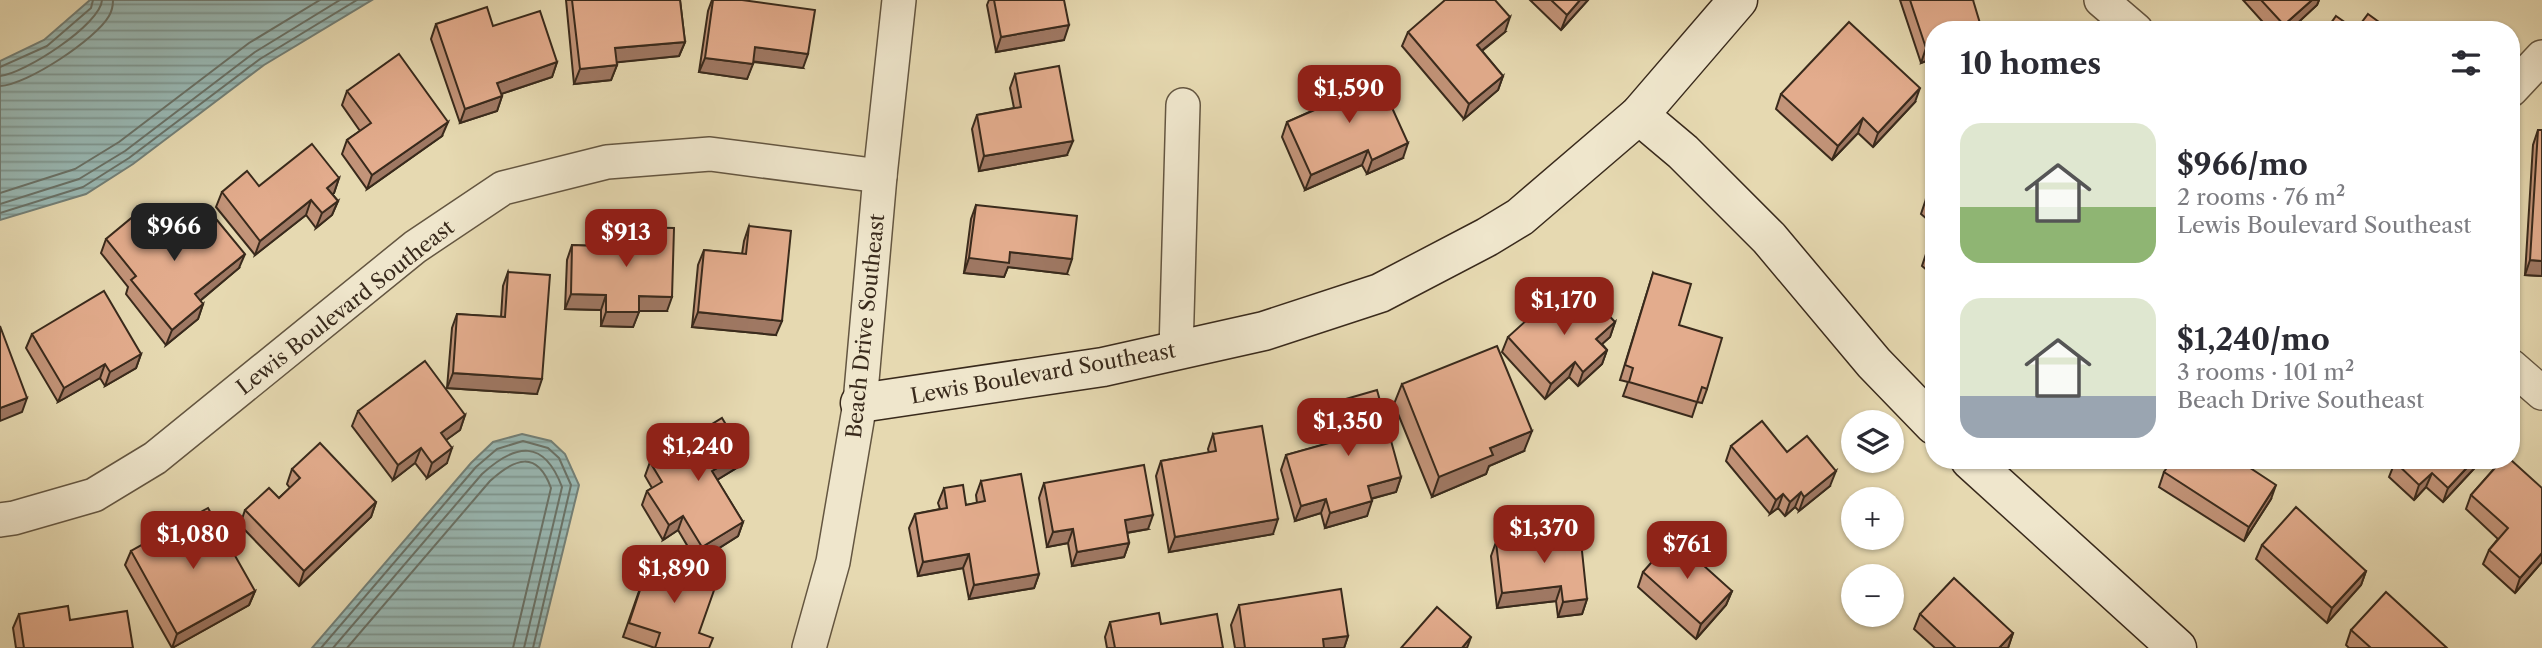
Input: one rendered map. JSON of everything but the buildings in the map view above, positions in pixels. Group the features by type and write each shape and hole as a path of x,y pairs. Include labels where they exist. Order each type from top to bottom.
{"street":[{"name":"Beach Drive Southeast","path":"809,648 834,562 860,403 880,176 900,0"},
{"name":"Lewis Boulevard Southeast","path":"860,403 1103,367 1264,331 1380,293 1520,217 1639,115 1738,0"},
{"path":"2101,0 2126,21"},
{"path":"2520,80 2542,57"},
{"path":"1176,351 1183,105"},
{"path":"1639,115 1683,152 1769,238 1874,363 1925,416"},
{"name":"Lewis Boulevard Southeast","path":"0,520 14,519 94,495 155,458 415,247 503,188 607,162 710,154 880,176"},
{"path":"2520,374 2542,393"},
{"path":"1980,469 2177,648"}],"water":[{"path":"90,0 372,0 264,65 133,164 86,194 0,220 0,61 44,40"},
{"path":"522,434 551,441 565,454 579,485 539,648 312,648 471,463 493,442"}]}
